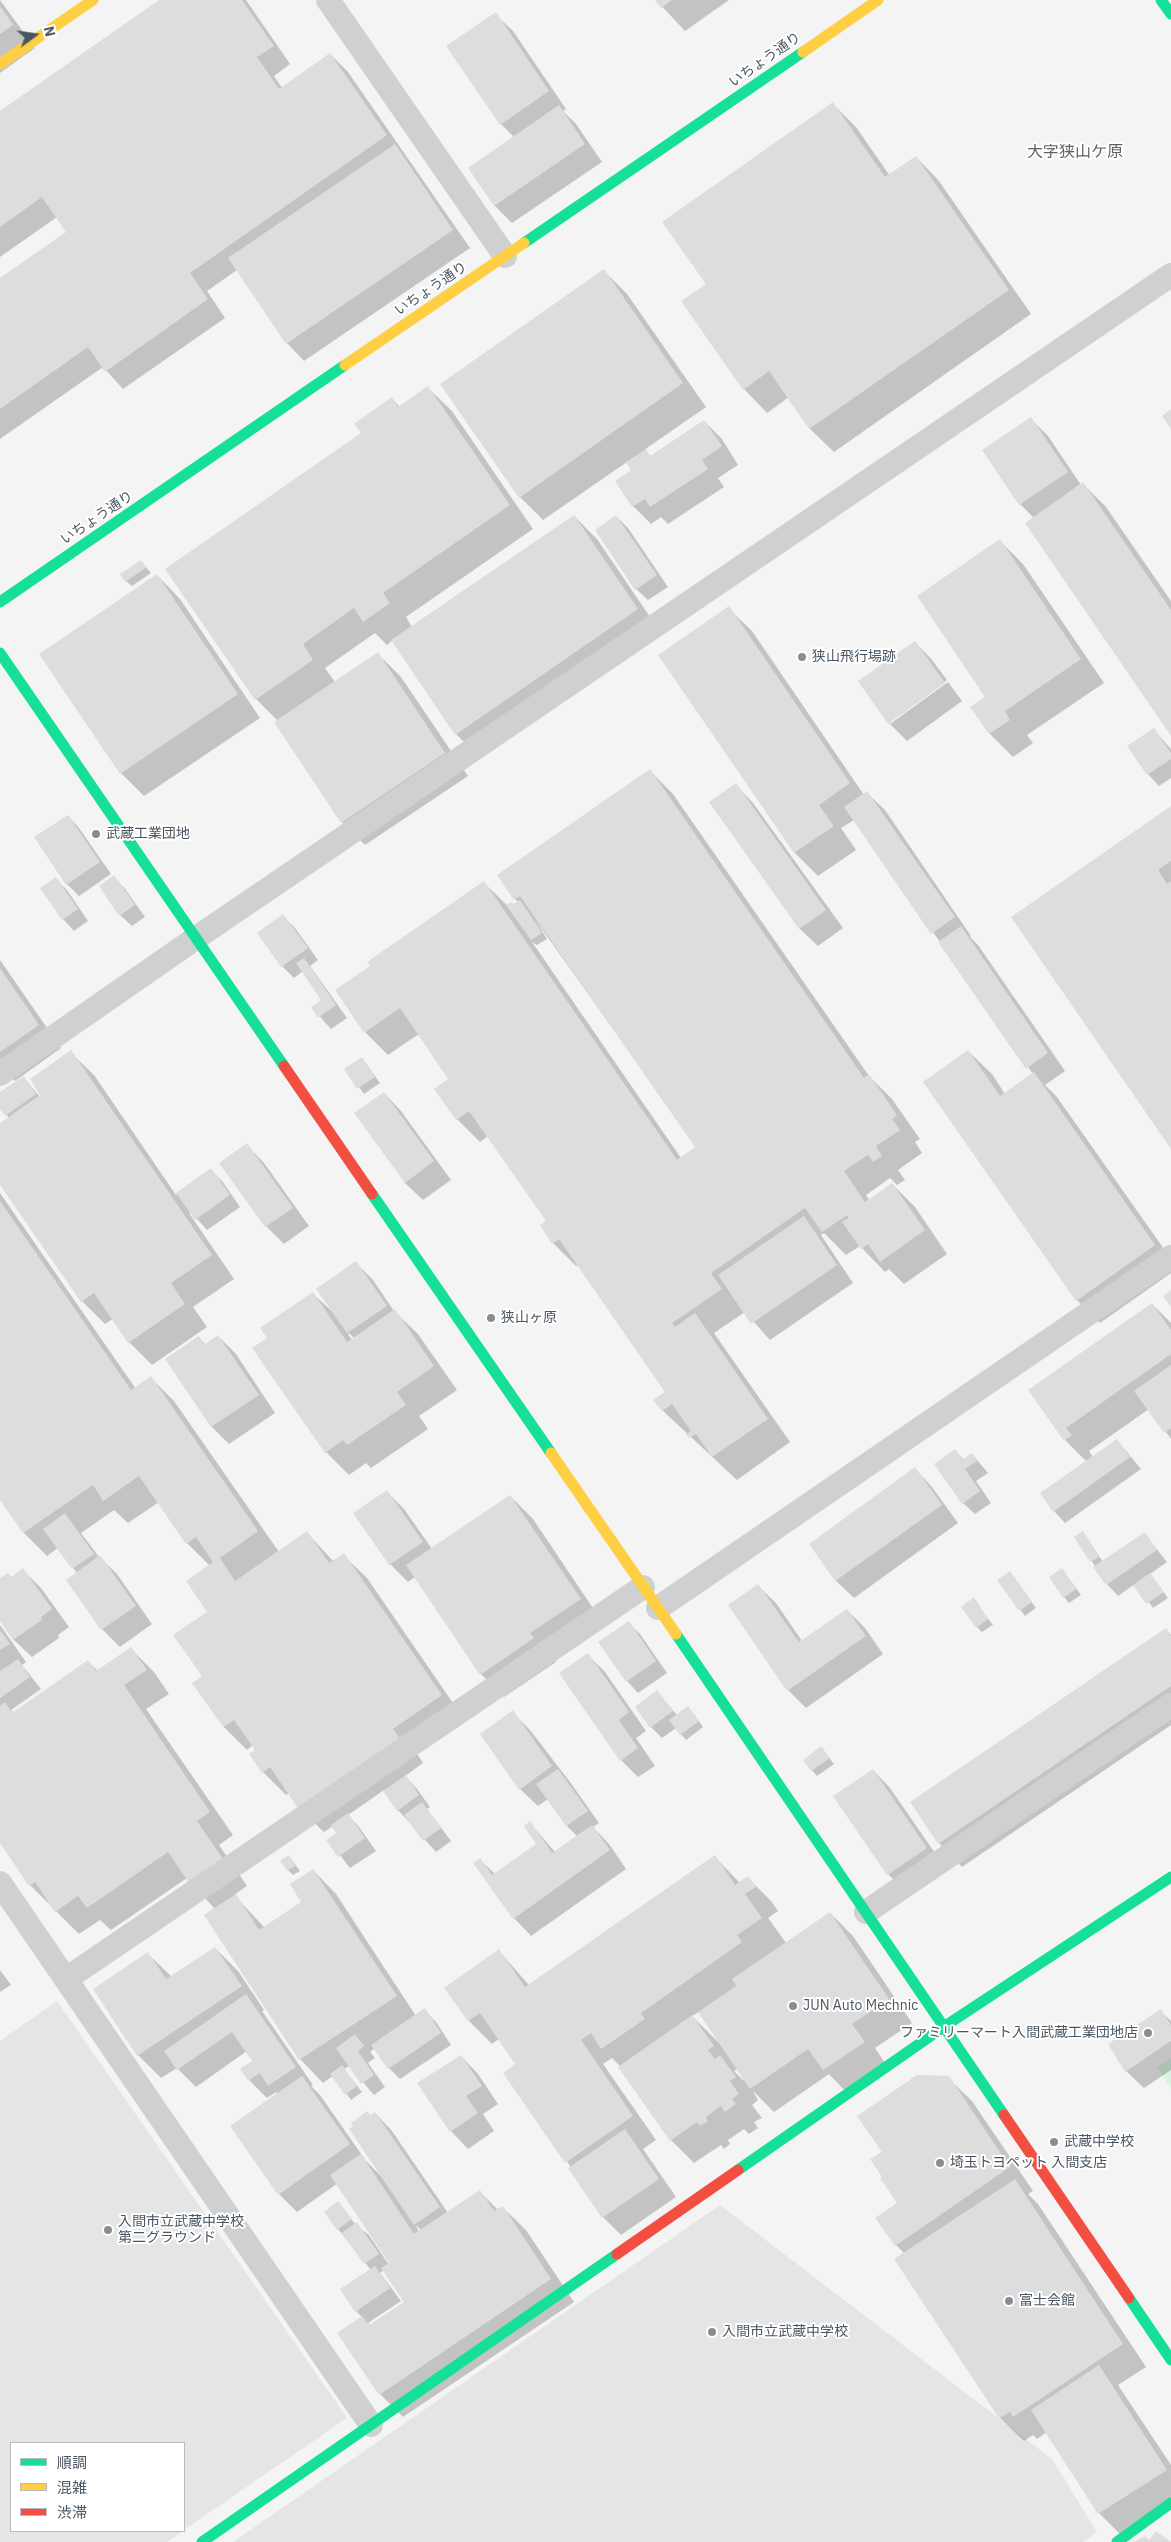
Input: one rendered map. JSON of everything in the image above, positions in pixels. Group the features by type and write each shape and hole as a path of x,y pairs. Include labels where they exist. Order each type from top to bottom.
{"street":[{"path":"0,64 93,0"},
{"path":"328,0 505,256"},
{"name":"いちょう通り","path":"0,602 878,0"},
{"path":"1161,0 1171,14"},
{"path":"0,1074 196,938 1171,275"},
{"path":"0,654 945,2026 1171,2360"},
{"path":"658,1608 1171,1257"},
{"path":"66,1979 643,1587"},
{"path":"866,1912 1171,1705"},
{"path":"202,2542 945,2026 1171,1877"},
{"path":"0,1883 371,2425"},
{"path":"1117,2542 1171,2503"}],"shaded area":[{"name":"入間市立武蔵中学校 第二グラウンド","path":"57,2001 347,2418 185,2529 185,2442 10,2442 10,2532 182,2532 167,2542 0,2542 0,2041"},
{"name":"入間市立武蔵中学校","path":"720,2205 1052,2459 1097,2532 1083,2542 233,2542"}],"green space":[{"path":"1171,2058 1171,2089 1157,2067"}],"building":[{"path":"159,0 242,0 274,46 257,57 279,89 330,53 387,135 190,273 208,299 105,372 88,347 0,409 0,278 66,232 42,197 0,227 0,111"},
{"path":"655,0 672,0 661,8"},
{"path":"0,6 13,25 0,34"},
{"path":"496,12 549,91 500,125 446,46"},
{"path":"833,102 885,177 916,156 1009,290 809,429 769,371 743,390 681,301 706,284 662,222"},
{"path":"559,105 585,144 494,206 468,168"},
{"path":"395,144 453,230 286,344 228,258"},
{"path":"604,269 683,383 519,498 440,384"},
{"path":"428,386 510,505 383,593 390,603 363,622 354,608 303,644 313,660 255,700 165,569 361,433 354,424 392,397 398,407"},
{"path":"1171,409 1171,429 1162,416"},
{"path":"1031,417 1068,472 1019,505 982,450"},
{"path":"704,420 722,446 702,460 708,469 650,507 645,499 632,507 615,481 631,470 626,462 646,449 650,456"},
{"path":"1083,482 1171,610 1171,736 1025,523"},
{"path":"574,515 638,609 455,735 391,640"},
{"path":"616,515 657,575 635,590 595,530"},
{"path":"1000,539 1081,659 1005,711 1010,720 989,734 970,707 985,697 917,596"},
{"path":"141,560 146,567 125,582 120,574"},
{"path":"157,574 238,694 120,774 39,654"},
{"path":"729,606 850,783 819,805 834,826 794,853 658,655"},
{"path":"915,641 945,683 888,724 858,681"},
{"path":"378,652 445,753 341,823 274,722"},
{"path":"1154,728 1171,753 1171,759 1147,775 1127,746"},
{"path":"650,769 864,1078 869,1074 897,1115 892,1119 900,1130 876,1146 882,1156 873,1162 868,1155 844,1171 865,1202 892,1183 925,1230 880,1262 868,1244 861,1249 842,1222 849,1218 847,1215 822,1232 805,1208 711,1273 722,1289 672,1323 675,1327 695,1313 768,1419 712,1457 696,1434 689,1438 686,1434 691,1431 672,1404 662,1411 653,1400 665,1392 559,1239 552,1244 540,1225 546,1221 469,1111 456,1120 434,1089 448,1079 400,1008 364,1033 335,990 370,966 367,962 484,881 677,1160 695,1147 520,896 514,900 497,875"},
{"path":"736,783 826,910 799,929 709,802"},
{"path":"867,791 955,917 931,934 844,807"},
{"path":"1171,806 1171,861 1158,870 1167,884 1171,881 1171,1149 1011,917"},
{"path":"68,815 100,862 66,885 34,837"},
{"path":"114,875 135,905 119,916 99,886"},
{"path":"56,877 78,909 62,920 40,888"},
{"path":"520,900 542,933 531,940 506,905"},
{"path":"283,914 308,948 281,967 257,933"},
{"path":"961,926 1048,1053 1026,1069 938,942"},
{"path":"304,958 336,1005 318,1018 311,1007 321,1000 296,963"},
{"path":"0,968 39,1025 0,1052"},
{"path":"71,1050 212,1255 171,1283 185,1304 128,1343 94,1293 81,1302 0,1185 0,1123 40,1095 30,1079"},
{"path":"968,1050 1000,1096 1034,1072 1155,1245 1076,1301 923,1082"},
{"path":"362,1057 375,1077 357,1089 344,1069"},
{"path":"24,1076 36,1094 5,1116 0,1109 0,1092"},
{"path":"384,1092 434,1161 405,1183 354,1113"},
{"path":"247,1143 293,1208 265,1227 219,1163"},
{"path":"211,1168 230,1195 195,1220 176,1193"},
{"path":"0,1201 131,1390 151,1376 258,1531 220,1558 235,1581 307,1531 329,1563 344,1553 442,1695 393,1729 401,1740 299,1810 270,1767 262,1773 249,1754 255,1750 234,1720 223,1727 192,1683 202,1676 173,1635 207,1612 186,1581 213,1562 196,1537 186,1544 139,1476 103,1501 93,1485 23,1533 0,1500"},
{"path":"804,1216 837,1265 751,1324 718,1275"},
{"path":"356,1261 387,1306 347,1333 316,1289"},
{"path":"1171,1290 1171,1307 1163,1296"},
{"path":"313,1292 347,1342 395,1309 434,1366 397,1392 406,1405 347,1445 343,1440 325,1453 252,1348 267,1338 260,1328"},
{"path":"1152,1303 1171,1330 1171,1354 1066,1428 1072,1435 1064,1441 1028,1390"},
{"path":"218,1335 259,1395 211,1427 165,1359 199,1336 204,1345"},
{"path":"1171,1365 1171,1428 1164,1433 1134,1391"},
{"path":"1117,1439 1130,1457 1053,1512 1040,1493"},
{"path":"955,1449 962,1460 972,1453 977,1461 965,1469 980,1491 962,1504 934,1464"},
{"path":"915,1467 942,1505 835,1581 809,1544"},
{"path":"387,1490 423,1542 389,1565 353,1513"},
{"path":"510,1495 581,1599 530,1633 534,1638 480,1675 406,1565"},
{"path":"65,1513 94,1554 72,1569 43,1529"},
{"path":"1083,1531 1099,1557 1090,1562 1074,1537"},
{"path":"1145,1532 1157,1550 1106,1585 1093,1567"},
{"path":"100,1555 136,1606 101,1630 66,1580"},
{"path":"23,1568 52,1609 41,1617 42,1620 13,1640 0,1621 0,1578 8,1573 11,1577"},
{"path":"1062,1568 1076,1589 1063,1598 1049,1577"},
{"path":"1010,1571 1032,1602 1019,1611 997,1580"},
{"path":"1150,1573 1164,1592 1146,1604 1133,1585"},
{"path":"758,1584 799,1642 847,1609 866,1636 787,1691 728,1605"},
{"path":"974,1597 988,1619 976,1628 961,1607"},
{"path":"629,1621 656,1661 626,1682 598,1642"},
{"path":"1166,1628 1171,1636 1171,1686 938,1844 910,1802"},
{"path":"0,1630 10,1644 0,1650"},
{"path":"131,1647 147,1670 124,1685 210,1812 197,1821 225,1862 191,1886 168,1852 87,1908 78,1896 55,1912 35,1882 29,1886 0,1843 0,1706 5,1702 12,1713 88,1660 96,1671"},
{"path":"588,1653 629,1712 619,1720 638,1748 620,1761 559,1673"},
{"path":"18,1659 30,1677 0,1698 0,1671"},
{"path":"657,1690 673,1711 650,1728 635,1707"},
{"path":"688,1706 699,1721 680,1735 669,1720"},
{"path":"513,1710 552,1766 519,1790 480,1734"},
{"path":"821,1746 830,1758 811,1771 803,1760"},
{"path":"558,1769 588,1811 566,1826 536,1784"},
{"path":"873,1769 927,1848 887,1875 833,1796"},
{"path":"406,1775 419,1795 397,1811 383,1791"},
{"path":"422,1802 441,1828 423,1841 404,1815"},
{"path":"348,1813 365,1838 338,1857 326,1840 336,1833 331,1825"},
{"path":"530,1821 552,1853 592,1825 610,1850 513,1919 473,1863 480,1858 492,1875 536,1844 524,1826"},
{"path":"289,1855 296,1865 287,1871 280,1861"},
{"path":"715,1855 735,1885 748,1876 756,1887 745,1894 762,1918 737,1935 742,1942 641,2013 645,2019 601,2049 591,2033 581,2040 633,2116 565,2163 503,2073 515,2064 480,2013 468,2021 444,1988 499,1949 525,1987"},
{"path":"313,1869 397,1996 299,2060 204,1915 236,1894 259,1930 301,1902 290,1884"},
{"name":"JUN Auto Mechnic","path":"830,1912 889,1999 852,2024 865,2042 823,2070 808,2049 750,2089 698,2012 736,1986 732,1979"},
{"path":"215,1947 242,1986 137,2056 93,1989 148,1952 166,1979"},
{"path":"246,1994 296,2067 268,2086 260,2073 248,2081 240,2069 252,2061 232,2032 177,2070 164,2051"},
{"path":"425,2008 441,2033 388,2069 371,2045"},
{"name":"ファミリーマート入間武蔵工業団地店","path":"1161,2009 1171,2025 1171,2041 1125,2072 1108,2044"},
{"path":"692,2015 714,2046 708,2050 715,2059 720,2055 736,2077 730,2081 739,2094 732,2099 736,2104 725,2112 721,2106 706,2117 708,2121 700,2126 697,2122 670,2141 618,2067"},
{"path":"355,2034 364,2046 358,2051 374,2075 361,2084 336,2048"},
{"path":"461,2055 482,2086 466,2096 478,2113 450,2132 417,2083"},
{"path":"342,2065 357,2086 345,2095 330,2074"},
{"name":"埼玉トヨペット 入間支店","path":"917,2075 949,2076 1010,2167 895,2246 875,2218 897,2203 870,2159 882,2152 857,2116"},
{"path":"302,2076 350,2144 278,2195 230,2126"},
{"path":"367,2111 370,2115 375,2112 440,2207 414,2225 349,2129 353,2126 351,2123"},
{"path":"625,2129 659,2179 602,2218 568,2168"},
{"path":"361,2154 414,2234 480,2190 494,2211 503,2206 551,2279 379,2395 337,2333 362,2316 369,2325 404,2302 381,2268 389,2263 330,2175"},
{"name":"富士会館","path":"1015,2179 1123,2344 1013,2417 1010,2412 999,2418 894,2259"},
{"path":"338,2201 352,2219 337,2230 324,2212"},
{"path":"357,2222 379,2254 364,2264 342,2233"},
{"path":"375,2266 390,2288 355,2312 340,2289"},
{"path":"1099,2365 1167,2470 1098,2514 1031,2410"},
{"path":"1156,2531 1171,2542 1134,2542 1145,2536 1149,2540"}],"traffic: fast":[{"path":"1161,0 1171,14"},
{"path":"524,243 803,52"},
{"path":"0,602 345,365"},
{"path":"0,653 284,1066"},
{"path":"372,1194 551,1453"},
{"path":"676,1634 1004,2115"},
{"path":"738,2170 945,2026 1171,1877"},
{"path":"202,2542 617,2254"},
{"path":"1129,2298 1171,2360"},
{"path":"1117,2542 1171,2503"}],"traffic: slow":[{"path":"0,64 93,0"},
{"path":"803,52 878,0"},
{"path":"345,365 524,243"},
{"path":"551,1453 676,1634"}],"traffic: jam":[{"path":"284,1066 372,1194"},
{"path":"1004,2115 1129,2298"},
{"path":"617,2254 738,2170"}],"place":[{"name":"狭山飛行場跡","path":"802,657"},
{"name":"武蔵工業団地","path":"96,834"},
{"name":"狭山ヶ原","path":"491,1318"},
{"name":"JUN Auto Mechnic","path":"793,2006"},
{"name":"ファミリーマート入間武蔵工業団地店","path":"1148,2033"},
{"name":"武蔵中学校","path":"1054,2142"},
{"name":"埼玉トヨペット 入間支店","path":"940,2163"},
{"name":"入間市立武蔵中学校 第二グラウンド","path":"108,2230"},
{"name":"富士会館","path":"1009,2301"},
{"name":"入間市立武蔵中学校","path":"712,2332"}],"district":[{"name":"大字狭山ケ原","path":"1075,152"}]}
